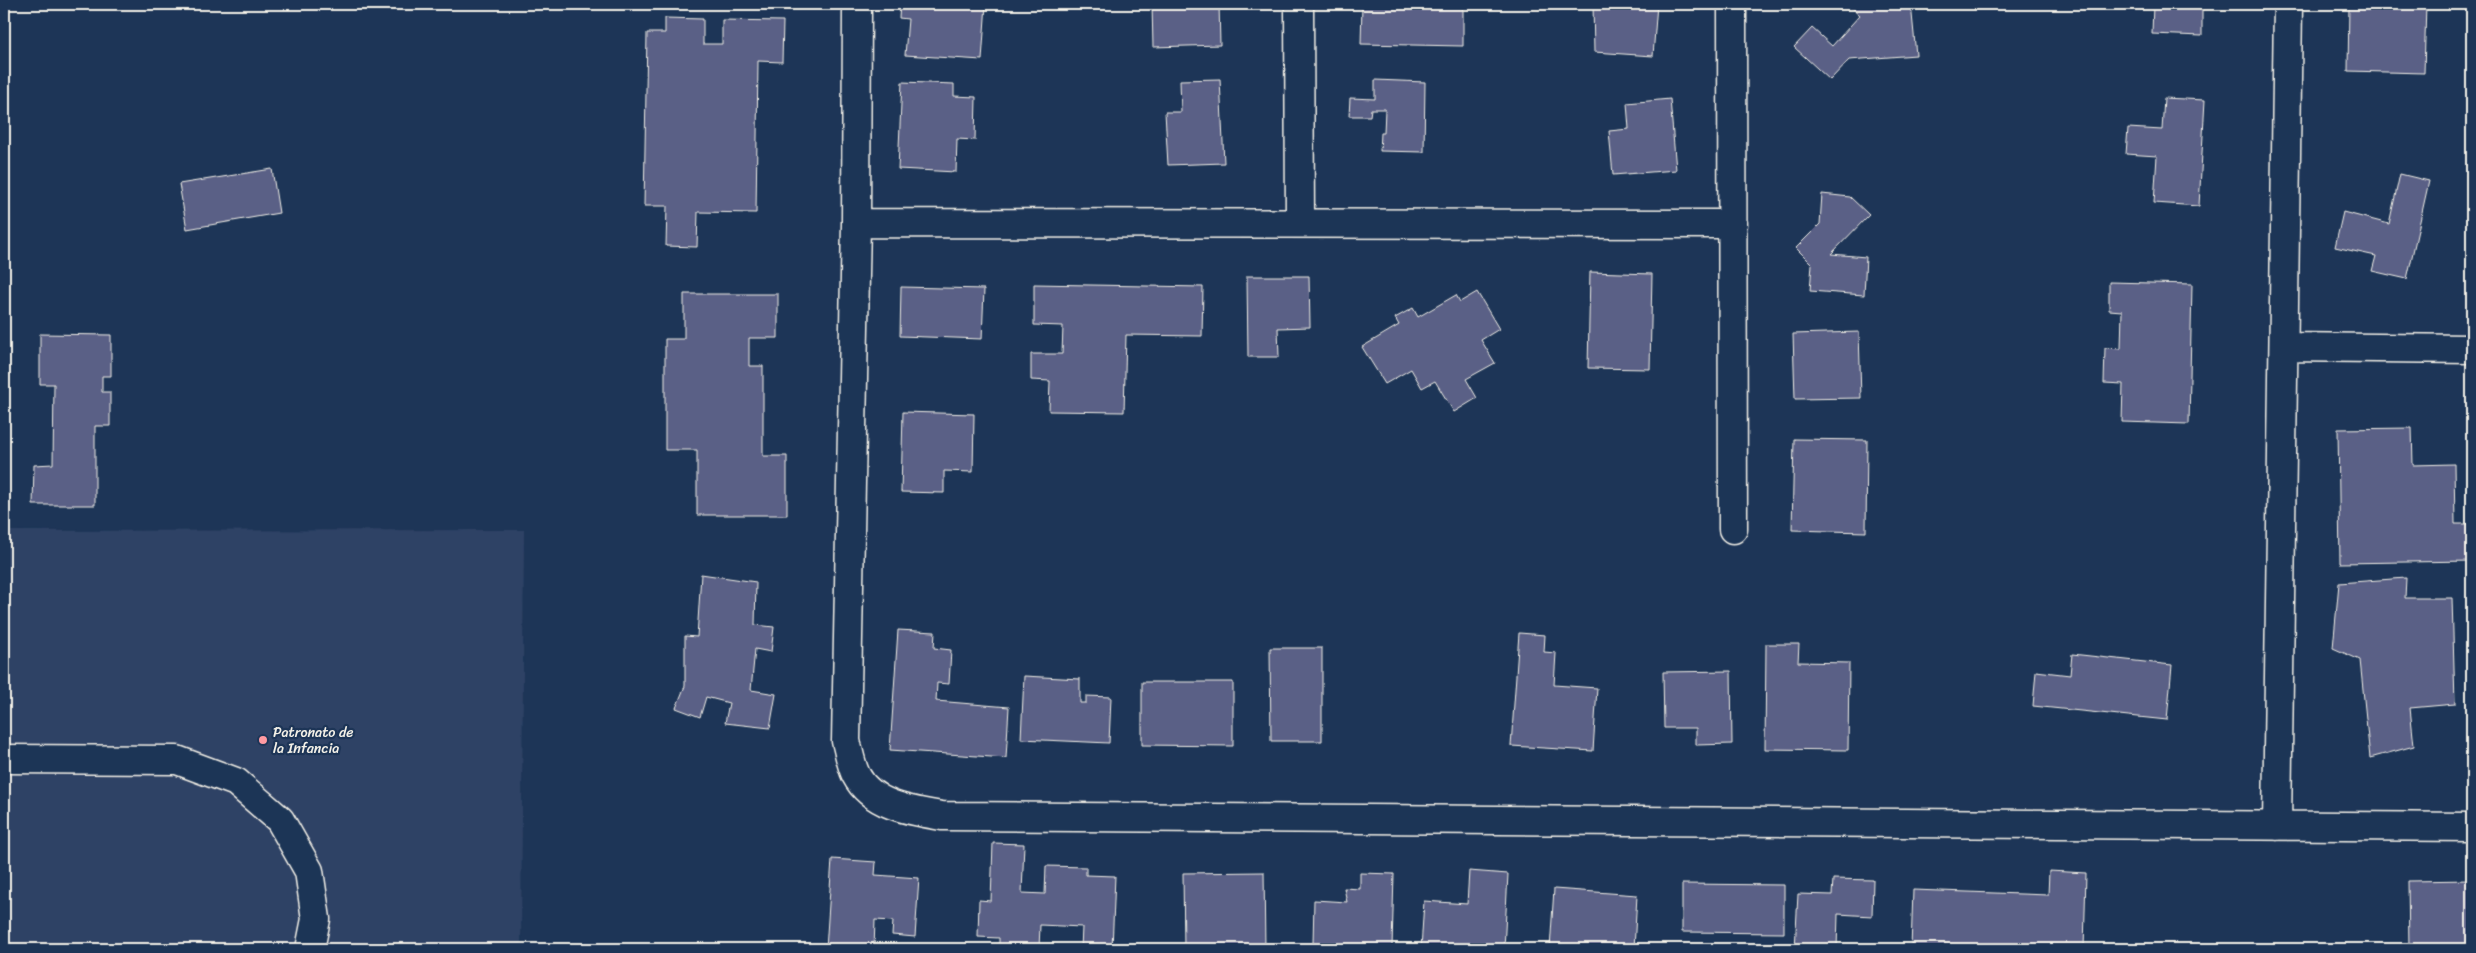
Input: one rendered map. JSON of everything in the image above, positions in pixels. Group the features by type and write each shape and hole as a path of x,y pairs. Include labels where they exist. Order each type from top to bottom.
{"street":[{"path":"857,4 856,223 846,741 857,776 875,796 905,810 942,816 2472,827"},
{"path":"1299,4 1300,223"},
{"path":"1732,4 1733,529"},
{"path":"2277,826 2288,4"},
{"path":"856,223 1733,224"},
{"path":"2284,347 2472,349"},
{"path":"4,758 176,760 236,782 280,820 309,871 316,919 310,949"}],"shaded area":[{"name":"Patronato de la Infancia","path":"524,530 521,949 4,949 4,531"}],"building":[{"path":"900,4 986,4 982,60 905,55 908,19 899,18"},
{"path":"1152,4 1219,4 1220,45 1153,47"},
{"path":"1362,4 1463,4 1463,46 1361,44"},
{"path":"1593,4 1657,4 1653,56 1594,52"},
{"path":"1848,4 1911,4 1916,55 1849,60 1830,80 1794,47 1812,28 1832,46 1860,15"},
{"path":"2153,4 2202,4 2202,36 2152,34"},
{"path":"2349,4 2426,4 2424,73 2348,71"},
{"path":"665,18 703,19 703,44 722,44 722,20 783,21 782,62 758,61 756,213 698,212 697,247 666,246 667,206 644,206 647,33 665,33"},
{"path":"1220,79 1224,163 1168,165 1165,112 1181,112 1180,80"},
{"path":"1375,80 1425,82 1424,152 1380,151 1381,133 1384,133 1385,109 1371,109 1370,116 1349,116 1350,98 1375,99"},
{"path":"902,82 954,84 954,96 976,97 975,140 957,139 956,172 898,169"},
{"path":"2164,98 2205,100 2199,206 2154,203 2157,156 2126,154 2128,128 2162,130"},
{"path":"1670,99 1676,170 1613,175 1609,131 1629,129 1627,103"},
{"path":"272,169 279,213 187,229 179,184"},
{"path":"2400,174 2429,181 2407,279 2372,271 2376,256 2335,247 2343,212 2389,224"},
{"path":"1822,194 1850,197 1869,215 1831,254 1866,257 1864,295 1810,291 1812,264 1796,248 1820,224"},
{"path":"1590,272 1652,274 1650,369 1588,368"},
{"path":"1247,276 1309,276 1310,327 1278,328 1279,357 1248,357"},
{"path":"2109,282 2192,284 2189,424 2122,422 2123,384 2104,383 2105,348 2121,349 2122,311 2109,310"},
{"path":"1034,284 1203,287 1202,336 1126,335 1124,412 1049,411 1050,381 1031,380 1031,354 1062,354 1063,326 1034,325"},
{"path":"901,287 984,289 982,339 900,336"},
{"path":"1477,292 1499,329 1481,340 1495,363 1466,379 1477,398 1454,412 1435,381 1422,388 1411,369 1385,384 1362,347 1399,325 1395,318 1413,308 1418,317 1456,295 1460,302"},
{"path":"684,294 778,294 778,338 749,338 749,366 763,366 763,456 787,456 787,515 697,515 697,450 665,450 665,339 684,339"},
{"path":"1859,332 1861,398 1795,399 1793,334"},
{"path":"40,334 111,335 111,376 102,376 102,392 110,392 110,426 95,426 95,505 33,505 34,465 53,464 54,384 40,384"},
{"path":"903,412 974,414 973,472 944,471 944,493 901,492"},
{"path":"2412,428 2413,465 2454,464 2455,524 2472,524 2472,561 2340,563 2338,429"},
{"path":"1794,439 1867,440 1866,532 1792,530"},
{"path":"701,574 756,582 755,625 774,627 771,652 755,649 751,690 776,694 770,728 725,723 729,703 706,697 700,717 676,708 685,686 685,636 697,637"},
{"path":"2406,578 2405,598 2452,598 2455,704 2410,708 2414,746 2370,758 2360,660 2333,648 2339,583"},
{"path":"898,630 935,632 934,648 951,650 949,684 937,683 936,701 1009,707 1006,758 890,750"},
{"path":"1519,633 1545,635 1544,652 1556,653 1554,685 1597,688 1593,751 1511,746"},
{"path":"1766,644 1799,644 1798,662 1849,663 1848,750 1765,749"},
{"path":"1270,648 1322,648 1322,741 1271,741"},
{"path":"2072,654 2172,665 2167,720 2033,706 2036,671 2070,675"},
{"path":"1731,671 1732,744 1696,745 1696,728 1664,728 1663,672"},
{"path":"1024,676 1080,679 1080,703 1086,703 1086,696 1111,697 1109,743 1021,739"},
{"path":"1142,682 1233,682 1233,746 1142,745"},
{"path":"993,843 1024,844 1022,893 1045,894 1046,866 1086,867 1086,875 1115,876 1112,949 1081,949 1082,927 1040,925 1039,949 999,949 999,938 978,937 979,900 991,901"},
{"path":"832,859 876,862 875,875 919,878 915,937 892,935 893,921 875,920 874,949 826,949"},
{"path":"1469,871 1508,874 1504,949 1421,949 1424,901 1467,904"},
{"path":"2049,871 2086,873 2084,949 1911,949 1913,890 2048,895"},
{"path":"1264,872 1265,949 1184,949 1183,873"},
{"path":"1360,873 1394,874 1392,947 1313,944 1314,900 1347,902 1344,888 1360,889"},
{"path":"1833,879 1873,880 1872,916 1838,914 1837,949 1795,949 1798,894 1832,895"},
{"path":"2472,880 2472,949 2409,949 2408,881"},
{"path":"1682,884 1784,885 1784,933 1682,932"},
{"path":"1554,889 1637,895 1634,949 1550,949"}],"place":[{"name":"Patronato de la Infancia","path":"263,740"}]}
